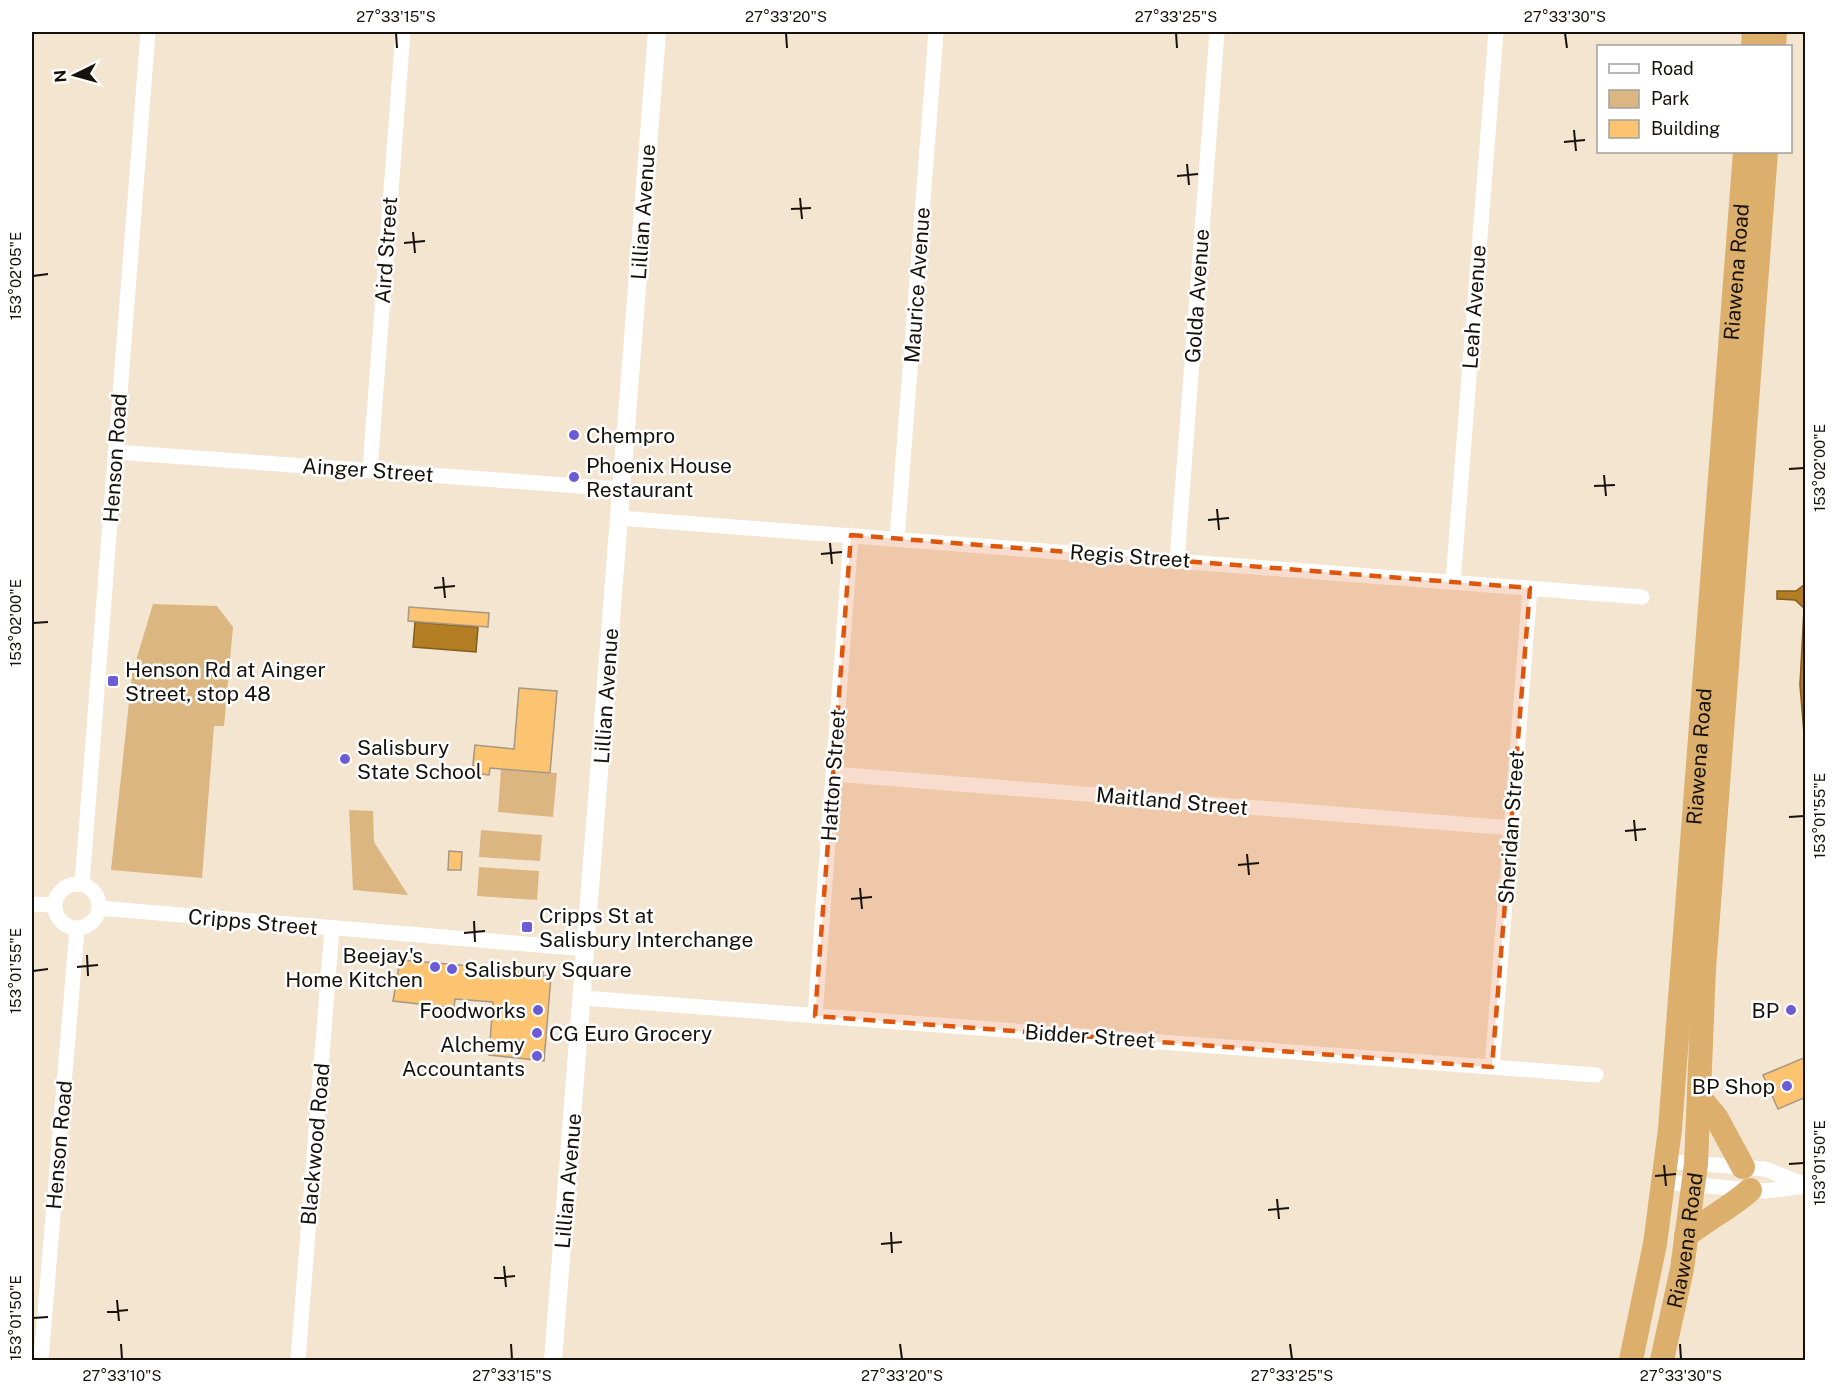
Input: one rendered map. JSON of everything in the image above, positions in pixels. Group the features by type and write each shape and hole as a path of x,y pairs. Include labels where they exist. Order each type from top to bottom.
{"highway":[{"name":"Riawena Road","path":"1630,1360 1647,1286 1665,1172 1745,153"},
{"name":"Riawena Road","path":"1662,1360 1686,1236 1694,1174 1700,1098 1704,969 1766,153"},
{"path":"1700,1098 1716,1117 1743,1167"},
{"path":"1686,1236 1709,1219 1731,1207 1750,1190"}],"street":[{"name":"Henson Road","path":"82,884 148,32"},
{"name":"Aird Street","path":"369,469 403,32"},
{"name":"Lillian Avenue","path":"553,1360 657,32"},
{"name":"Maurice Avenue","path":"897,538 936,32"},
{"name":"Golda Avenue","path":"1177,560 1217,32"},
{"name":"Leah Avenue","path":"1453,582 1496,32"},
{"name":"Ainger Street","path":"115,452 621,489"},
{"name":"Regis Street","path":"619,518 1642,597"},
{"name":"Hatton Street","path":"815,1016 850,535"},
{"name":"Sheridan Street","path":"1492,1067 1530,588"},
{"name":"Maitland Street","path":"833,774 1511,828"},
{"path":"75,883 82,884 97,896 99,908 94,920 77,929 64,924 59,919 54,906 63,888 75,883"},
{"path":"32,904 54,906"},
{"name":"Cripps Street","path":"99,908 586,949"},
{"name":"Blackwood Road","path":"298,1360 332,928"},
{"name":"Henson Road","path":"41,1360 77,929"},
{"name":"Bidder Street","path":"583,998 1596,1075"},
{"path":"1665,1172 1694,1174 1743,1167 1765,1169 1806,1186"},
{"path":"1665,1172 1694,1174 1750,1190 1806,1186"}],"highlighted area":[{"path":"851,535 1530,588 1492,1067 815,1016"}],"green space":[{"path":"153,604 217,606 233,627 224,726 214,726 202,878 111,870 132,674"},
{"path":"501,769 557,773 553,817 498,812"},
{"path":"349,810 373,811 374,842 408,895 353,890"},
{"path":"481,830 542,835 540,861 479,857"},
{"path":"479,867 539,871 537,900 477,896"}],"shaded area":[{"path":"1805,584 1805,746 1800,685 1804,608 1795,600 1777,599 1777,591 1796,591"},
{"path":"415,622 478,627 476,652 413,647"}],"building":[{"path":"409,607 489,613 488,627 408,621"},
{"path":"519,688 557,691 550,773 490,768 489,775 472,773 475,745 514,749"},
{"path":"449,851 462,852 461,870 448,870"},
{"path":"400,960 543,972 543,976 551,976 544,1061 489,1055 493,1002 455,999 454,1008 393,1001"},
{"name":"BP Shop","path":"1806,1057 1806,1097 1778,1109 1763,1075"}],"place":[{"name":"Chempro","path":"574,435"},
{"name":"Phoenix House Restaurant","path":"574,477"},
{"name":"Henson Rd at Ainger Street, stop 48","path":"113,681"},
{"name":"Salisbury State School","path":"345,759"},
{"name":"Cripps St at Salisbury Interchange","path":"527,927"},
{"name":"Beejay's Home Kitchen","path":"435,967"},
{"name":"Salisbury Square","path":"452,969"},
{"name":"Foodworks","path":"538,1010"},
{"name":"BP","path":"1791,1010"},
{"name":"CG Euro Grocery","path":"537,1033"},
{"name":"Alchemy Accountants","path":"537,1056"},
{"name":"BP Shop","path":"1787,1086"}]}
